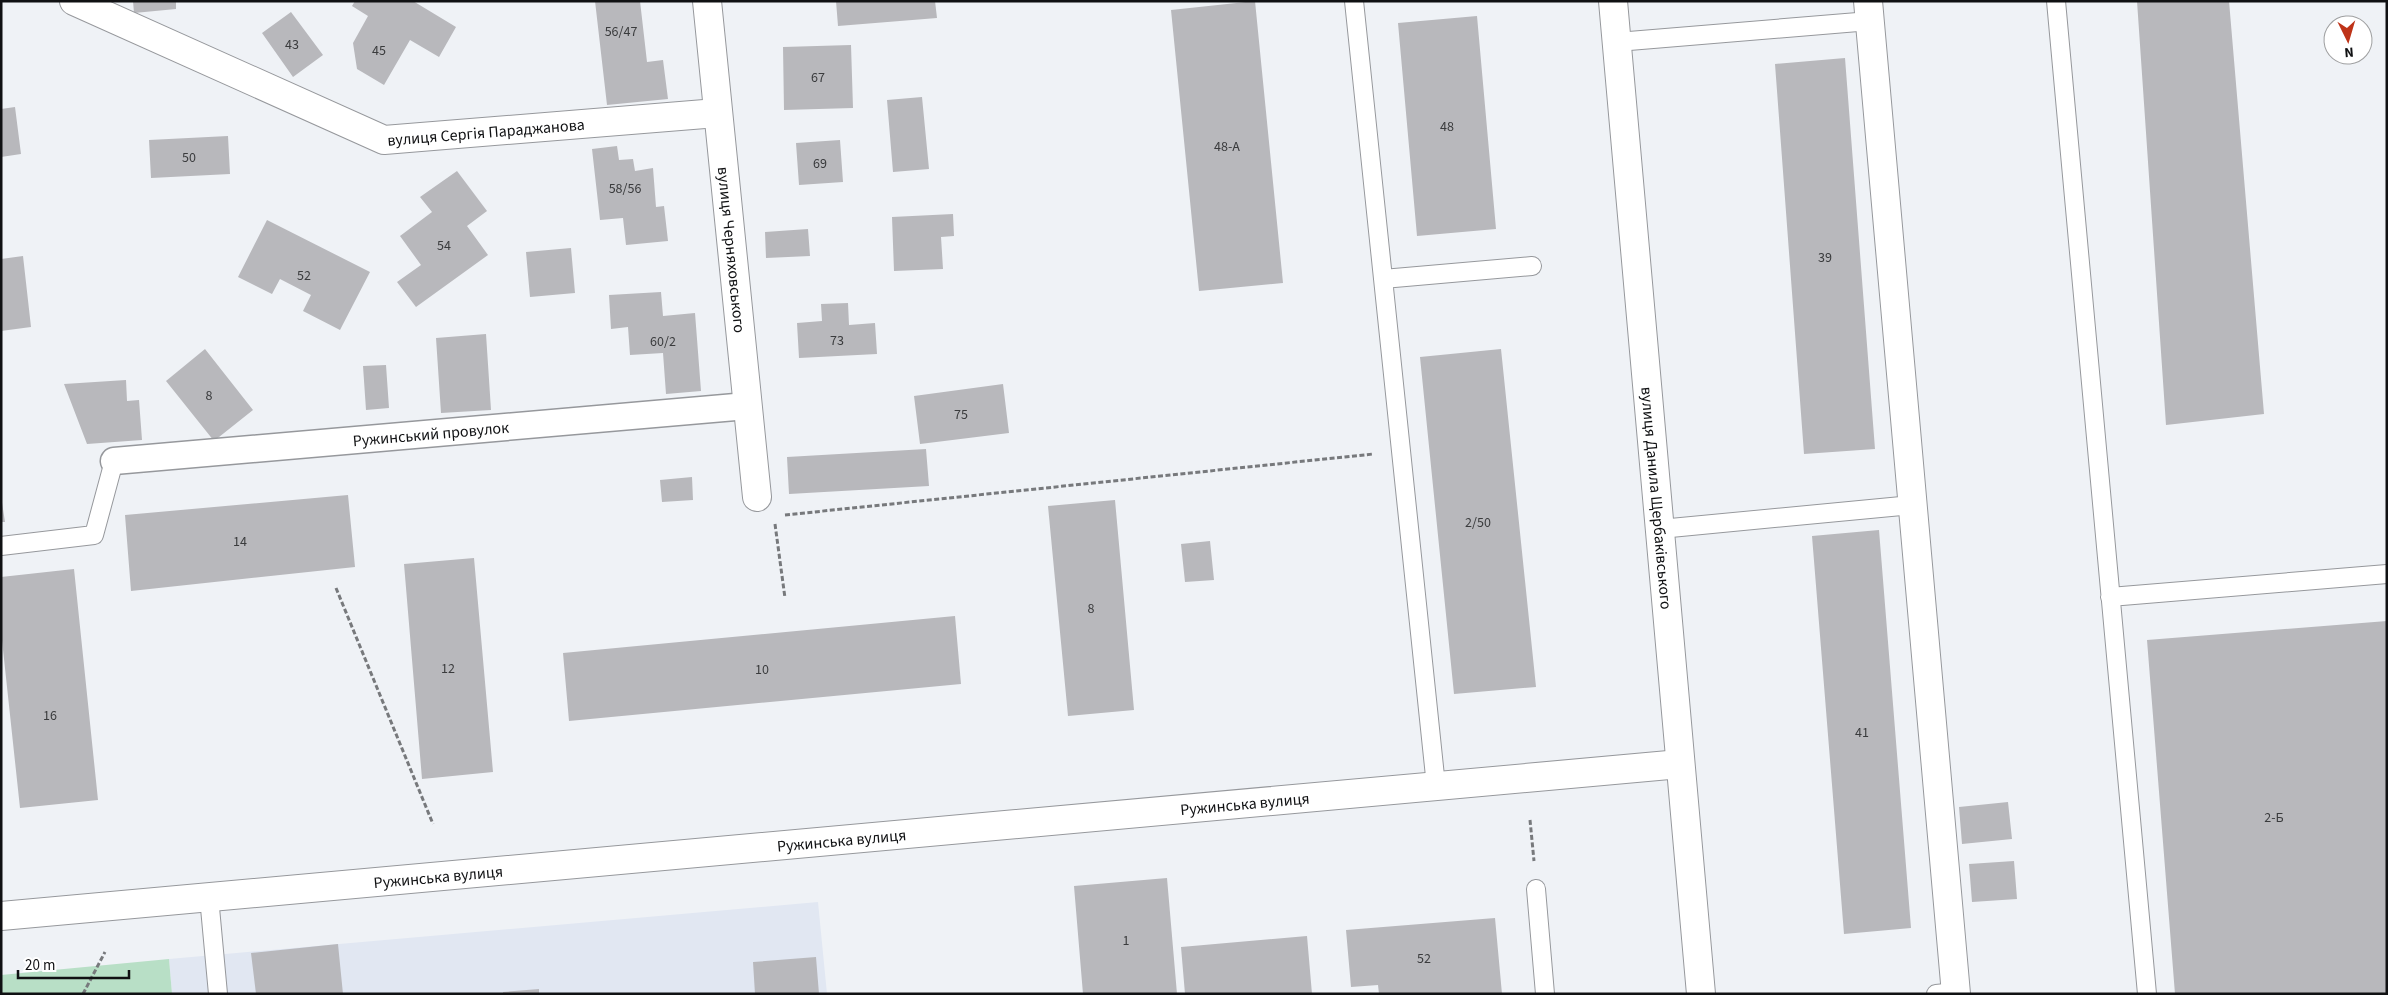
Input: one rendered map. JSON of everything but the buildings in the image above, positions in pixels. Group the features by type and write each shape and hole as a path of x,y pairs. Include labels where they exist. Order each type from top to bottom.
{"street":[{"name":"вулиця Сергія Параджанова","path":"74,1 384,140 717,113"},
{"name":"вулиця Черняховського","path":"707,1 747,406 765,507"},
{"name":"вулиця Данила Щербаківського","path":"1614,1 1680,764 1702,994"},
{"path":"1869,11 1912,505 1950,993"},
{"name":"Ружинський провулок","path":"114,461 747,406"},
{"name":"Ружинська вулиця","path":"1,916 1680,764"}],"lane":[{"path":"1354,1 1436,786"},
{"path":"2056,1 2147,994"},
{"path":"1617,42 1869,11"},
{"path":"1383,279 1532,266"},
{"path":"1,546 94,535 114,461"},
{"path":"1660,529 1912,505"},
{"path":"2110,597 2387,574"},
{"path":"1536,889 1545,994"},
{"path":"209,897 218,994"}],"path":[{"path":"785,598 765,507 1401,451"},
{"path":"336,588 433,824"},
{"path":"1530,820 1536,889"},
{"path":"83,994 105,952"}],"shaded area":[{"path":"818,902 827,994 172,994 169,959"}],"green space":[{"path":"169,959 172,994 1,994 1,975"}]}
